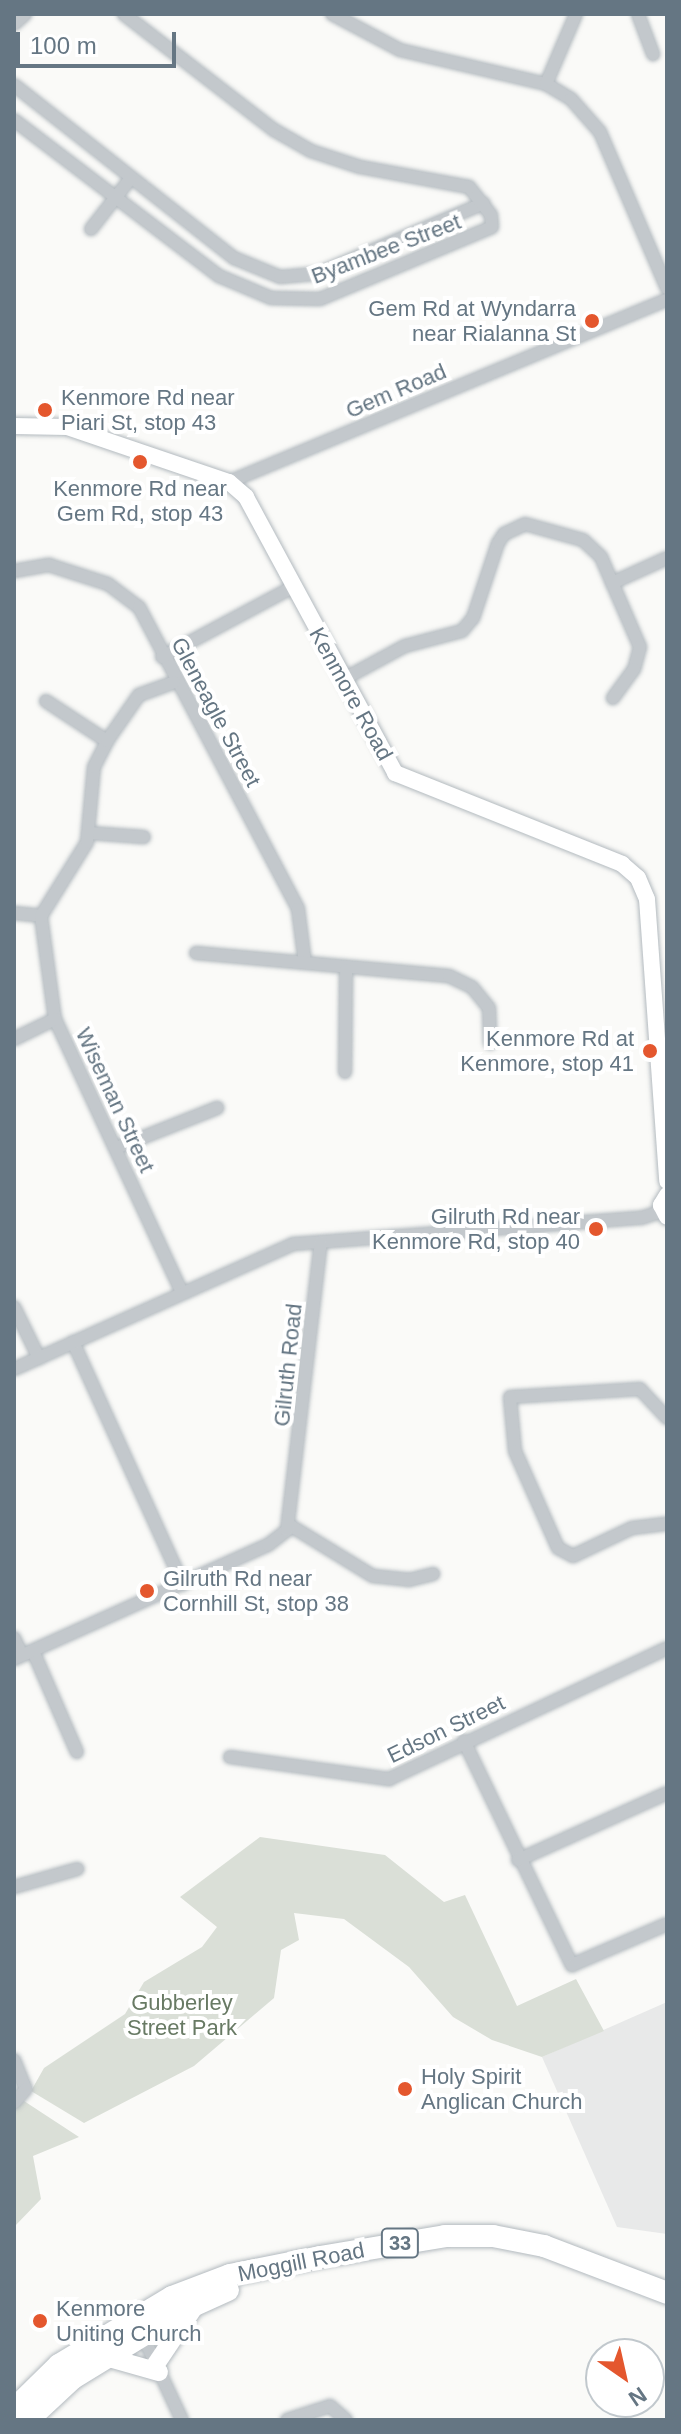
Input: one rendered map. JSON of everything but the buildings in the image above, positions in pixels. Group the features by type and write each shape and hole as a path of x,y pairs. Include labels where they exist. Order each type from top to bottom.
{"highway":[{"name":"Moggill Road","path":"28,2420 63,2384 106,2357 139,2326 194,2287 230,2275 461,2235 527,2242 667,2293"},
{"name":"Moggill Road","path":"14,2409 45,2375 139,2326 197,2303 284,2276 426,2250 480,2247 531,2257 667,2307"}],"main road":[{"path":"106,2357 158,2368 197,2303"}],"street":[{"path":"14,24 25,14"},
{"path":"124,14 274,130 311,151 360,167 469,187 484,203"},
{"path":"332,14 400,50 546,84 571,99 600,132 667,288"},
{"path":"546,84 576,14"},
{"path":"638,14 653,54"},
{"name":"Byambee Street","path":"14,85 234,258 280,277 317,274 484,203 493,225 485,232 320,299 299,301 258,294 219,276 14,120"},
{"path":"91,229 130,179"},
{"name":"Gem Road","path":"229,482 667,300"},
{"path":"14,426 67,427 229,482"},
{"name":"Kenmore Road","path":"229,482 246,497 342,680 395,773 622,864 638,878 647,899 663,1054 667,1181"},
{"path":"342,680 405,646 462,631 473,618 498,543 514,527 536,525 583,540 601,557 640,647 634,669 613,698"},
{"path":"612,583 667,558"},
{"name":"Gleneagle Street","path":"14,571 49,565 126,593 139,607 174,682 298,909 305,963"},
{"path":"162,657 293,587"},
{"path":"14,913 41,916 89,833 94,767 107,741 139,695 174,682"},
{"path":"46,701 107,741"},
{"path":"89,833 144,837"},
{"name":"Wiseman Street","path":"41,916 55,1019 182,1292"},
{"path":"196,953 346,970 449,976 472,987 489,1008 490,1043"},
{"path":"345,1072 346,970"},
{"path":"14,1039 55,1019"},
{"path":"116,1148 217,1108"},
{"path":"14,1369 278,1248 321,1242 626,1219 665,1208"},
{"name":"Gilruth Road","path":"291,1526 321,1242"},
{"path":"14,1307 39,1358"},
{"path":"73,1342 183,1584"},
{"path":"667,1418 640,1389 510,1397 515,1451 558,1548 573,1556 632,1528 667,1524"},
{"path":"23,1655 274,1542 291,1526 373,1576 409,1580 433,1574"},
{"path":"14,1638 77,1752"},
{"name":"Edson Street","path":"230,1757 389,1779 464,1741 667,1648"},
{"path":"464,1741 518,1860 572,1965 667,1924"},
{"path":"518,1860 667,1793"},
{"path":"14,1887 77,1869"},
{"path":"14,2060 26,2089 14,2103"},
{"path":"139,2326 182,2420"},
{"path":"287,2420 330,2406 346,2420"}],"shaded area":[{"path":"667,2002 667,2234 617,2227 542,2057"}],"green space":[{"name":"Gubberley Street Park","path":"260,1837 385,1855 444,1902 465,1895 517,2006 576,1979 604,2031 542,2057 492,2040 453,2017 409,1967 344,1919 294,1913 299,1940 281,1950 274,1998 194,2066 84,2123 31,2091 44,2068 125,2014 144,1982 202,1947 217,1927 180,1897"},
{"path":"24,2101 79,2137 33,2156 41,2199 14,2227 14,2109"}],"place":[{"name":"Gem Rd at Wyndarra near Rialanna St","path":"592,321"},
{"name":"Kenmore Rd near Piari St, stop 43","path":"45,410"},
{"name":"Kenmore Rd near Gem Rd, stop 43","path":"140,462"},
{"name":"Kenmore Rd at Kenmore, stop 41","path":"650,1051"},
{"name":"Gilruth Rd near Kenmore Rd, stop 40","path":"596,1229"},
{"name":"Gilruth Rd near Cornhill St, stop 38","path":"147,1591"},
{"name":"Holy Spirit Anglican Church","path":"405,2089"},
{"name":"Kenmore Uniting Church","path":"40,2321"}]}
